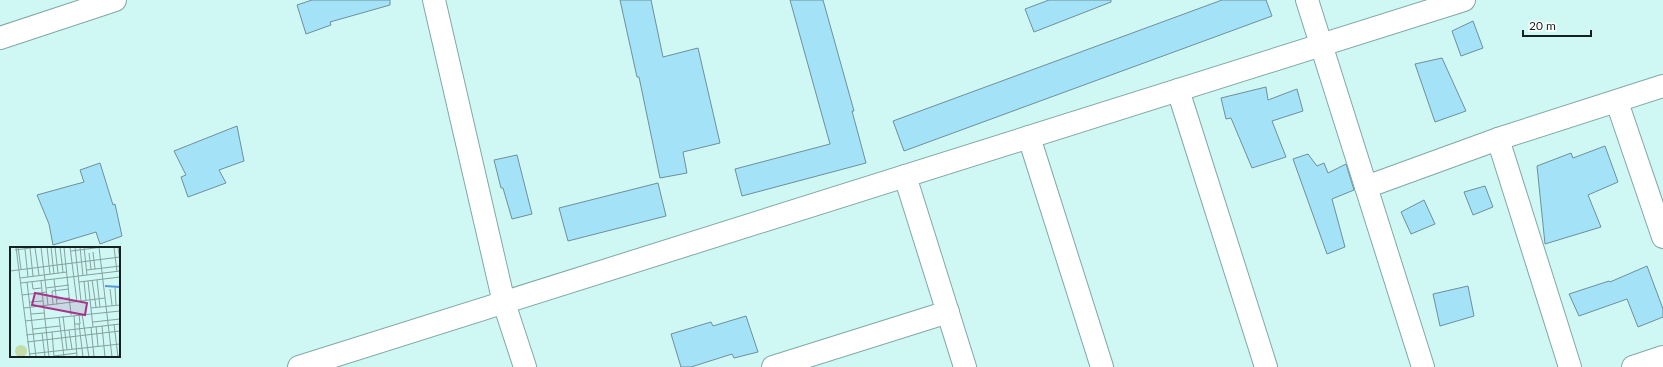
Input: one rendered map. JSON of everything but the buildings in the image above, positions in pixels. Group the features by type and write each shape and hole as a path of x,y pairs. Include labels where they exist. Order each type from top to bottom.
{"street":[{"path":"0,38 72,6 115,0"},
{"path":"434,0 504,303 525,367"},
{"path":"1307,0 1423,367"},
{"path":"299,367 327,363 504,303 1321,45 1440,4 1464,0"},
{"path":"1366,188 1498,139 1663,86"},
{"path":"1178,90 1266,367"},
{"path":"1617,102 1663,237"},
{"path":"1029,137 1102,367"},
{"path":"1498,139 1570,367"},
{"path":"905,176 965,367"},
{"path":"773,367 818,360 948,312"},
{"path":"1633,367 1663,357"}]}
